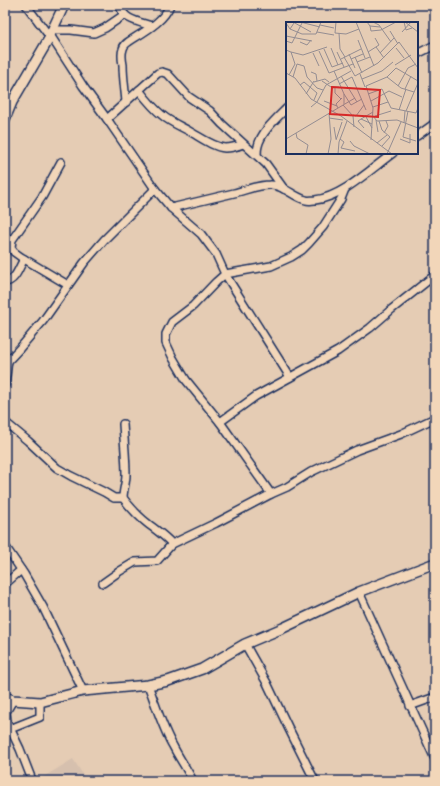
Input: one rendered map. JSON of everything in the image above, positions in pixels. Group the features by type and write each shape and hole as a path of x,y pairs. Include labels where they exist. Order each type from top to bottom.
{"street":[{"path":"26,5 51,34 84,86 155,189 171,208 201,234 216,254 226,274 290,377"},
{"path":"5,119 12,102 51,34 64,5"},
{"path":"120,5 120,9 124,15 152,26"},
{"path":"126,102 123,77 123,48 126,44 152,26 167,12 170,5"},
{"path":"51,34 71,30 94,33 112,24 124,15"},
{"path":"418,54 435,45"},
{"path":"107,119 158,73 162,72 168,74 189,97 206,108 257,156 271,170 284,189"},
{"path":"139,90 162,115 209,142 226,148 244,144"},
{"path":"257,156 260,139 286,109"},
{"path":"418,135 435,123"},
{"path":"171,208 261,185 272,184 307,201 321,199 334,195 345,189 392,154"},
{"path":"61,162 42,197 12,240 11,248 24,259 68,285"},
{"path":"5,385 7,362 43,321 84,263 133,210 155,189"},
{"path":"271,494 220,422 186,380 166,343 166,334 172,322 192,306 226,274 272,266 302,250 323,227 341,199 345,189"},
{"path":"5,282 14,278 24,259"},
{"path":"220,422 256,396 338,351 370,328 435,275"},
{"path":"103,583 135,562 157,561 172,544 287,487 310,472 358,450 401,434 435,418"},
{"path":"5,422 57,468 114,498 123,498"},
{"path":"122,424 126,457 126,478 123,498 147,523 167,538 172,544"},
{"path":"5,546 43,607 82,691"},
{"path":"27,781 32,780 20,749 8,729 6,712 9,699 40,702 82,691 148,685 168,681 202,669 245,644 283,628 359,592 435,563"},
{"path":"5,584 21,570"},
{"path":"359,592 435,759"},
{"path":"245,644 267,683 315,781"},
{"path":"148,685 172,745 188,770 193,781"},
{"path":"410,706 435,697"},
{"path":"8,729 40,717 40,702"}],"shaded area":[{"path":"73,759 87,781 37,781"}]}
